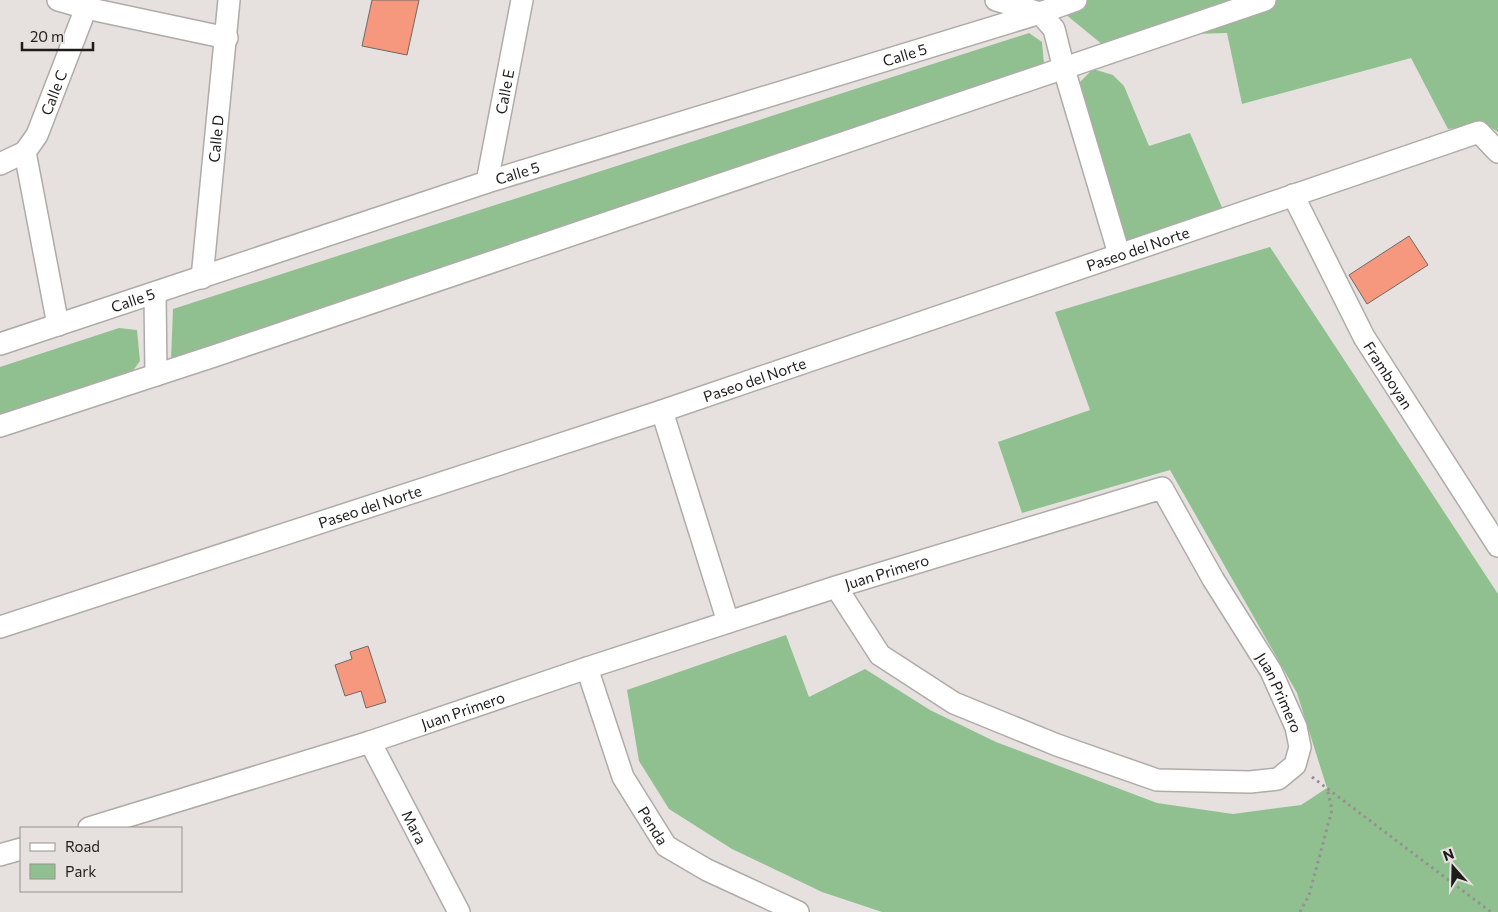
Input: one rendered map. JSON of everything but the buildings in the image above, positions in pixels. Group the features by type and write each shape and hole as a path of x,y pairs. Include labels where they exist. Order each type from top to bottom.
{"street":[{"path":"58,0 86,8 227,38"},
{"name":"Calle D","path":"202,278 227,38 229,0"},
{"name":"Calle E","path":"487,182 522,0"},
{"path":"996,0 1040,14 1054,29 1119,254"},
{"name":"Calle 5","path":"0,344 487,182 1040,14 1076,0"},
{"path":"0,426 1265,0"},
{"name":"Calle C","path":"2,163 25,152 38,135 86,8"},
{"name":"Paseo del Norte","path":"0,627 662,411 1479,132 1498,152"},
{"path":"25,152 58,325"},
{"name":"Framboyan","path":"1293,196 1364,337 1498,546"},
{"path":"155,294 156,375"},
{"path":"662,411 728,622"},
{"name":"Juan Primero","path":"92,827 370,742 587,668 836,587 1162,488 1213,579 1271,671 1296,727 1300,747 1295,765 1278,779 1250,782 1157,780 1057,744 954,704 880,655 836,587"},
{"name":"Penda","path":"587,668 623,777 666,846 707,870 798,912"},
{"name":"Mara","path":"370,742 459,912"},
{"path":"0,855 20,849"}],"path":[{"path":"1295,765 1491,912"},
{"path":"1300,912 1309,894 1332,810 1327,788"}],"green space":[{"path":"1048,0 1498,0 1498,132 1487,125 1448,129 1411,58 1242,104 1227,33 1192,34 1103,45"},
{"path":"1029,33 1042,42 1045,75 171,360 173,309"},
{"path":"1093,69 1113,75 1124,86 1149,146 1190,133 1224,212 1125,246 1078,84"},
{"path":"1270,247 1498,594 1498,912 882,912 822,892 732,849 669,809 639,761 627,690 786,635 809,697 865,669 930,710 996,742 1157,803 1233,814 1301,805 1327,788 1297,693 1170,470 1022,513 998,442 1090,410 1055,312"},
{"path":"119,328 137,330 140,361 132,372 0,418 0,367"}]}
